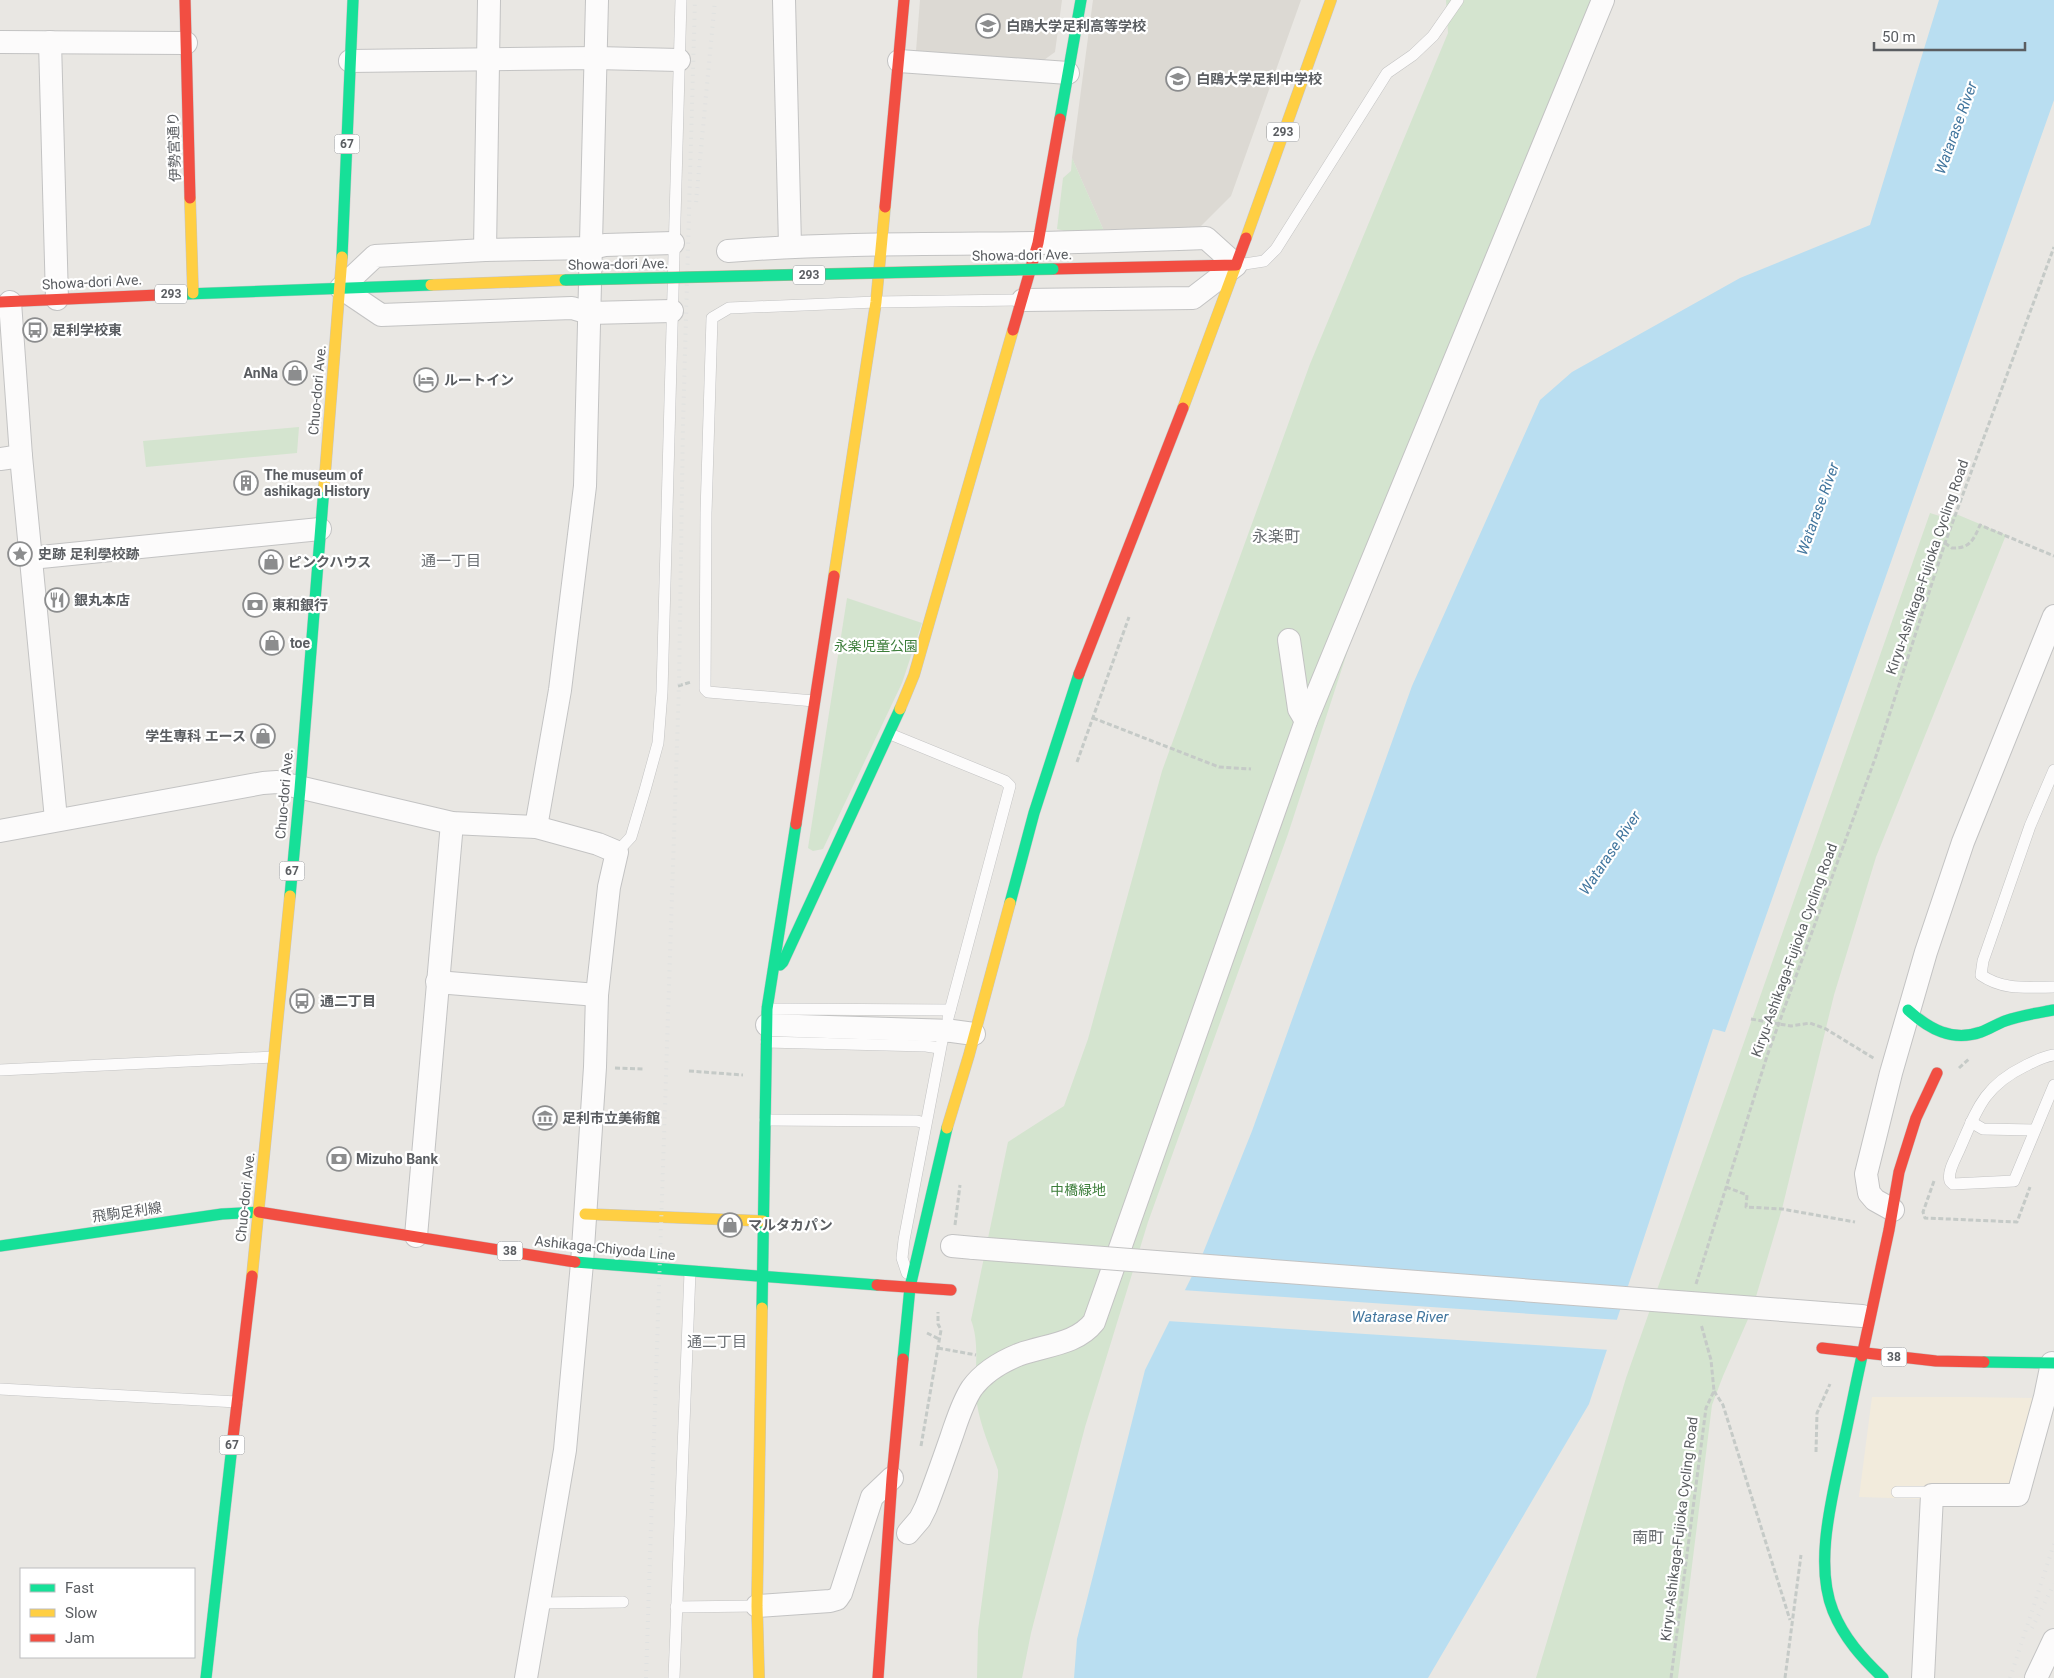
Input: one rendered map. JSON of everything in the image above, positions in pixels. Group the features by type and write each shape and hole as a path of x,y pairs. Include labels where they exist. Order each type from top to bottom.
{"main road":[{"name":"伊勢宮通り","path":"185,0 193,293"},
{"name":"Chuo-dori Ave.","path":"206,1678 259,1212 300,789 341,288 353,0"},
{"path":"759,1678 757,1606 766,1026 772,972 793,869 815,701 876,302 904,0"},
{"path":"772,972 783,962 890,734 914,675 1038,243 1081,0"},
{"name":"293","path":"1236,265 1331,0"},
{"path":"878,1678 892,1478 910,1287 948,1124 1034,813 1071,696 1212,334 1236,265"},
{"name":"Showa-dori Ave.","path":"5,302 193,293 565,280 1236,265"},
{"path":"810,876 823,875"},
{"path":"1908,1010 1923,1024 1952,1036 1968,1036 2003,1021 2028,1014 2054,1010"},
{"path":"1883,1678 1861,1657 1850,1643 1833,1611 1826,1582 1830,1506 1907,1143 1922,1103 1937,1073"},
{"name":"Ashikaga-Chiyoda Line","path":"259,1212 582,1263 951,1290"},
{"name":"飛駒足利線","path":"0,1246 222,1214 259,1212"},
{"path":"585,1214 763,1221"},
{"name":"38","path":"1822,1348 1936,1361 2053,1363"}],"street":[{"path":"486,250 489,0"},
{"path":"536,827 560,690 585,486 597,0"},
{"path":"784,0 790,246"},
{"path":"908,1533 920,1518 926,1506 963,1406 972,1388 994,1367 1018,1355 1077,1337 1087,1331 1094,1322 1306,721 1603,0"},
{"path":"0,42 186,43"},
{"path":"50,42 57,299"},
{"path":"350,61 596,58 679,60"},
{"path":"899,61 1068,73"},
{"path":"728,251 790,246 1038,243 1206,238 1236,265 1193,298 1023,300"},
{"path":"672,311 590,313 572,308 381,315 341,288 375,256 673,243"},
{"path":"5,302 10,458 31,558 56,820"},
{"path":"31,558 320,529"},
{"path":"1893,1210 1875,1200 1869,1193 1866,1174 1890,1073 1908,1010 1963,842 2054,616"},
{"path":"1289,640 1299,709 1306,721"},
{"path":"0,831 277,782 300,789 452,823 536,827 598,844 617,852 609,887 597,995 595,1067 582,1263 566,1450 526,1678"},
{"path":"416,1236 452,823"},
{"path":"437,982 597,995"},
{"path":"766,1026 952,1031 974,1034"},
{"path":"963,1247 1862,1316"},
{"path":"1923,1678 1932,1495 2018,1495 2053,1363"},
{"path":"757,1606 837,1599 841,1593 872,1497 892,1478"},
{"path":"2036,1678 2054,1640"}],"lane":[{"path":"617,852 631,837 645,790 658,743 662,692 681,0"},
{"path":"1236,265 1264,262 1276,249 1387,73 1413,55 1433,36 1458,0"},
{"path":"815,701 708,692 705,689 712,318 729,308 876,302 1023,300"},
{"path":"766,1026 949,1014 1010,786 1005,781 890,734"},
{"path":"2054,770 2027,835 1983,961 1981,976 1989,981 2014,988 2054,987"},
{"path":"766,1026 926,1046 941,1045 925,1123 902,1258 910,1287"},
{"path":"2053,1093 2034,1130 2014,1181 1953,1184 1949,1178 1951,1170 1971,1122 1990,1088 2014,1072 2047,1056 2054,1055"},
{"path":"0,1070 274,1057"},
{"path":"764,1120 917,1121 925,1123"},
{"path":"1971,1122 1983,1129 2034,1130"},
{"path":"674,1678 690,1272"},
{"path":"0,1389 237,1402"},
{"path":"1897,1492 1923,1492 1932,1495"},
{"path":"538,1603 623,1602"},
{"path":"676,1607 757,1606"}],"path":[{"name":"Kiryu-Ashikaga-Fujioka Cycling Road","path":"1694,1291 1779,1024 1876,756 1945,543 2054,248"},
{"path":"1945,543 1952,548 1966,546 1974,541 1980,525 2054,556"},
{"path":"1074,771 1130,616"},
{"path":"662,692 688,683 704,682"},
{"path":"1093,718 1219,767 1251,769"},
{"path":"1751,1019 1791,1026 1810,1023 1826,1028 1877,1061 1890,1073"},
{"path":"1956,1071 1974,1054"},
{"path":"606,1067 645,1069"},
{"path":"689,1071 746,1075"},
{"path":"1935,1177 1923,1212 1925,1218 2017,1222 2030,1186"},
{"path":"1726,1187 1747,1195 1746,1207 1782,1209 1855,1222"},
{"path":"920,1451 940,1339 941,1330 937,1316"},
{"name":"Kiryu-Ashikaga-Fujioka Cycling Road","path":"1671,1678 1706,1408 1714,1391 1711,1360 1699,1318"},
{"path":"927,1333 940,1339"},
{"path":"938,1348 976,1355"},
{"path":"1714,1391 1723,1405 1791,1623"}],"shaded area":[{"name":"白鴎大学足利高等学校","path":"920,0 1062,0 1055,52 1044,60 916,51"},
{"name":"白鴎大学足利中学校","path":"1093,0 1301,0 1231,196 1197,230 1104,231 1072,158"},
{"path":"1872,1397 2036,1398 2011,1484 1923,1499 1859,1497"}],"green space":[{"name":"中橋緑地","path":"1446,0 1610,0 1359,616 1288,834 1148,1222 1085,1427 1031,1633 1022,1678 977,1678 978,1631 998,1470 978,1412 976,1340 971,1320 1008,1142 1064,1106 1088,1039 1162,771 1310,364 1448,33"},
{"path":"1072,158 1104,231 1069,232 1057,229 1063,178 1071,171"},
{"path":"299,427 297,453 146,467 143,441"},
{"path":"1930,513 1946,518 1956,514 2006,535 1876,857 1834,995 1782,1209 1752,1310 1712,1405 1678,1678 1536,1678 1626,1378"},
{"name":"永楽児童公園","path":"847,598 922,623 902,683 823,849 813,851 808,848"}],"water":[{"name":"Watarase River","path":"1939,0 2054,0 2054,100 1725,1032 1713,1029 1589,1404 1428,1678 1074,1678 1077,1639 1145,1370 1201,1258 1252,1131 1412,686 1540,400 1572,372 1740,278 1870,225"}],"pier":[{"path":"1182,1290 1620,1320 1610,1350 1167,1321"}],"railway":[{"path":"646,1678 679,685 683,424 695,0"},
{"path":"696,202 715,0"},
{"path":"2010,1678 2054,1544"},
{"path":"2032,1628 2054,1584"}],"traffic: fast":[{"path":"342,257 353,0"},
{"path":"1060,119 1081,0"},
{"path":"565,280 1053,269"},
{"path":"158,295 431,285"},
{"path":"290,896 324,487"},
{"path":"1010,903 1034,813 1079,674"},
{"path":"780,965 900,709"},
{"path":"762,1308 767,1009 796,824"},
{"path":"1908,1010 1924,1023 1941,1032 1960,1035 1981,1032 2017,1017 2054,1010"},
{"path":"903,1359 910,1287 947,1128"},
{"path":"0,1246 222,1214 259,1212"},
{"path":"575,1262 877,1285"},
{"path":"1862,1356 1830,1510 1825,1552 1825,1573 1828,1593 1837,1621 1848,1639 1883,1678"},
{"path":"1984,1362 2054,1363"},
{"path":"206,1678 232,1446"}],"traffic: slow":[{"path":"1246,238 1331,0"},
{"path":"190,198 193,293"},
{"path":"834,576 876,302 885,207"},
{"path":"324,487 342,257"},
{"path":"1183,408 1236,265"},
{"path":"431,285 565,280"},
{"path":"900,709 914,675 1013,330"},
{"path":"252,1276 290,896"},
{"path":"947,1128 969,1055 1010,903"},
{"path":"585,1214 763,1221"},
{"path":"759,1678 757,1606 762,1308"}],"traffic: jam":[{"path":"185,0 190,198"},
{"path":"885,207 904,0"},
{"path":"1013,330 1038,243 1060,119"},
{"path":"1053,269 1236,265 1246,238"},
{"path":"0,302 158,295"},
{"path":"1079,674 1183,408"},
{"path":"796,824 834,576"},
{"path":"1862,1356 1889,1230 1899,1172 1916,1118 1937,1073"},
{"path":"259,1212 575,1262"},
{"path":"232,1446 252,1276"},
{"path":"877,1285 951,1290"},
{"path":"1822,1348 1936,1361 1984,1362"},
{"path":"878,1678 892,1478 903,1359"}],"place":[{"name":"白鴎大学足利高等学校","path":"988,26"},
{"name":"白鴎大学足利中学校","path":"1178,79"},
{"name":"足利学校東","path":"35,330"},
{"name":"AnNa","path":"295,373"},
{"name":"ルートイン","path":"426,380"},
{"name":"The museum of ashikaga History","path":"246,483"},
{"name":"史跡 足利學校跡","path":"20,554"},
{"name":"ピンクハウス","path":"271,562"},
{"name":"銀丸本店","path":"57,600"},
{"name":"東和銀行","path":"255,605"},
{"name":"toe","path":"272,643"},
{"name":"学生専科 エース","path":"263,736"},
{"name":"通二丁目","path":"302,1001"},
{"name":"足利市立美術館","path":"545,1118"},
{"name":"Mizuho Bank","path":"339,1159"},
{"name":"マルタカパン","path":"730,1225"}],"district":[{"name":"永楽町","path":"1276,536"},
{"name":"通一丁目","path":"451,561"},
{"name":"通二丁目","path":"717,1342"},
{"name":"南町","path":"1648,1537"}]}
